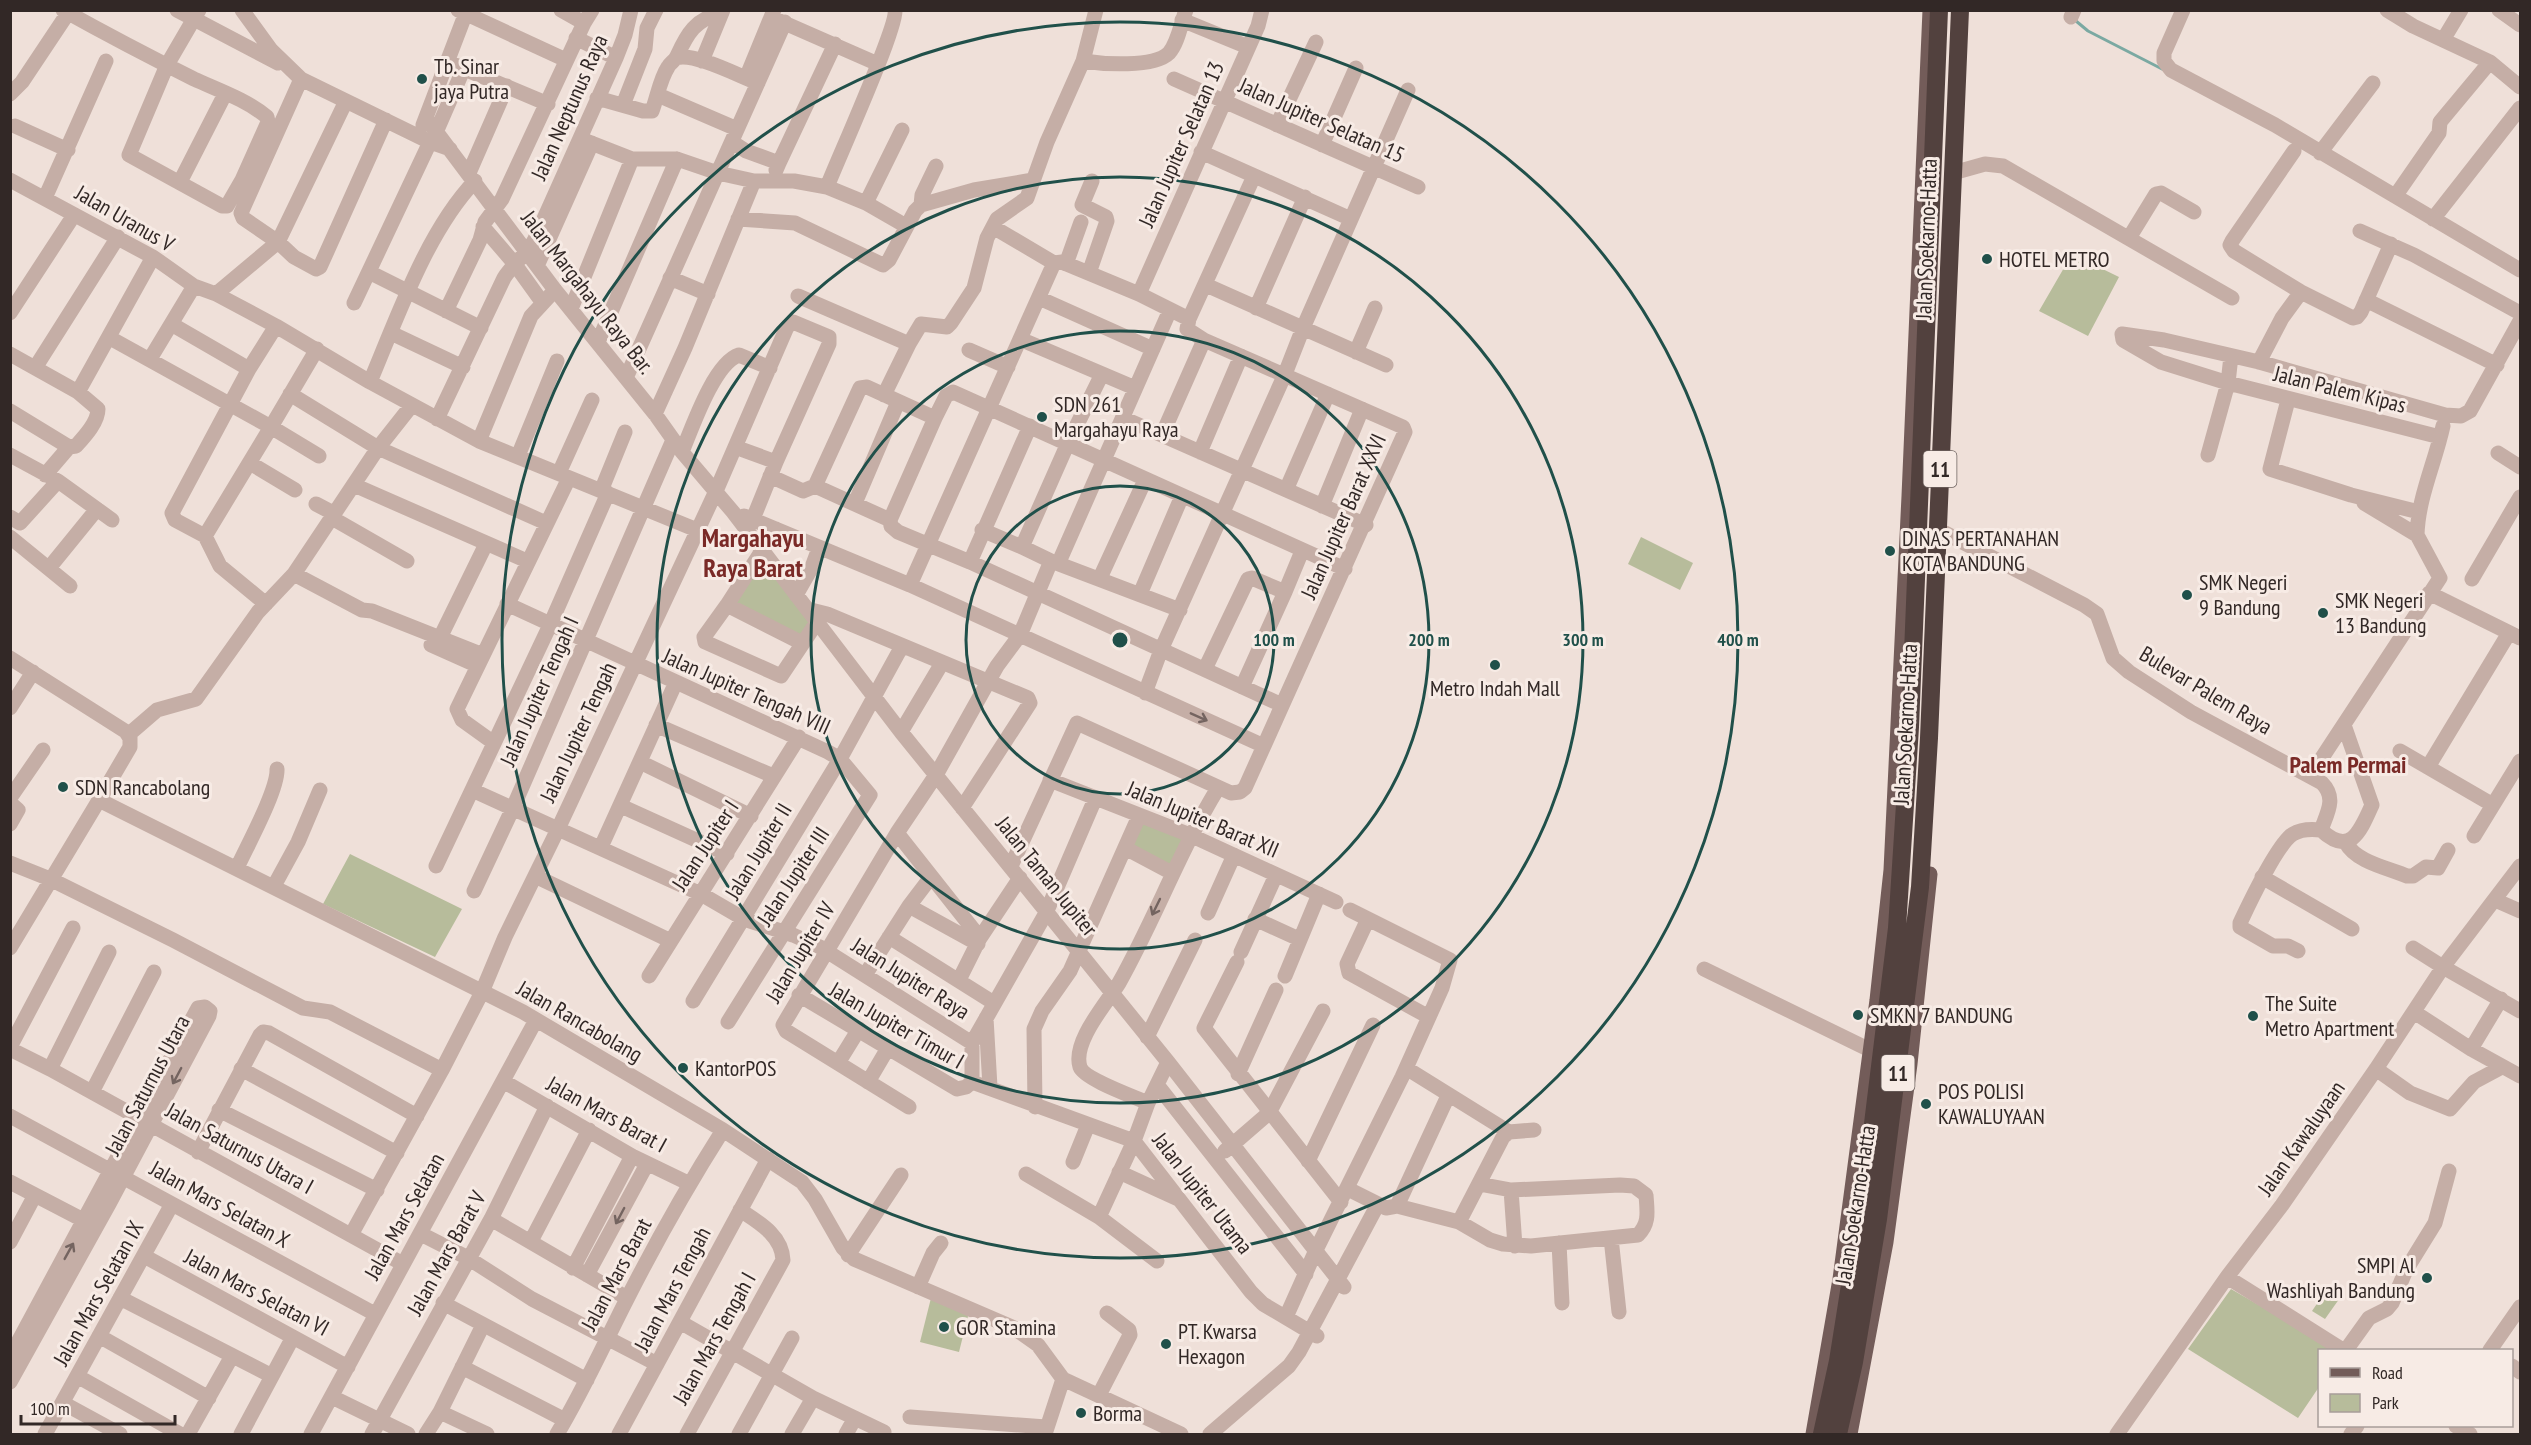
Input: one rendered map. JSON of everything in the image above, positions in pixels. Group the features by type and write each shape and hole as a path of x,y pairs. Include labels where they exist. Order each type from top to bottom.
{"highway":[{"name":"Jalan Soekarno-Hatta","path":"1838,1434 1847,1387 1846,1361 1897,928 1909,738 1939,10"},
{"name":"Jalan Soekarno-Hatta","path":"1846,1361 1878,1219 1916,927 1948,363 1960,10"},
{"path":"1923,147 1933,174"},
{"path":"1910,496 1921,463"},
{"path":"1926,775 1935,749"},
{"path":"1856,1162 1864,1197"},
{"path":"1878,1219 1891,1202"},
{"name":"Jalan Soekarno-Hatta","path":"1822,1434 1847,1387"}],"main road":[{"name":"Jalan Soekarno-Hatta","path":"1813,1434 1840,1279 1891,870 1910,496 1930,10"},
{"name":"Jalan Soekarno-Hatta","path":"1850,1434 1847,1387 1879,1285 1910,1064 1924,943 1945,533 1948,363 1967,10"}],"street":[{"path":"177,10 196,14 289,68"},
{"path":"242,10 271,50 289,68 342,108 382,129 429,136"},
{"path":"446,311 480,240 483,227 496,210 588,17 561,10"},
{"name":"Jalan Neptunus Raya","path":"528,252 586,141 597,98 625,35 631,10"},
{"path":"623,105 645,50 647,28 656,10"},
{"path":"827,187 896,19 895,10"},
{"path":"855,503 909,344 921,324 947,327 951,323 974,288 987,238 993,227 1006,212 1027,198 1083,61 1096,10"},
{"name":"Jalan Jupiter Selatan 13","path":"1139,294 1248,47 1262,10"},
{"path":"2183,10 2164,53 2164,61 2170,70 2275,125 2520,270"},
{"path":"2443,40 2461,10"},
{"path":"2499,10 2520,25"},
{"path":"10,94 22,82 66,12 167,65 264,114 268,122 227,206 222,206 129,155 167,65 196,14"},
{"path":"548,104 448,62 464,12 566,60"},
{"path":"652,111 668,67 676,58 686,36 699,22 722,12"},
{"path":"702,61 722,12"},
{"path":"2396,13 2443,40 2490,62 2520,87"},
{"path":"1083,61 1108,65 1155,60 1166,56 1171,51 1184,15 1248,47"},
{"path":"626,378 718,174 777,17 878,64"},
{"path":"576,38 616,58"},
{"path":"1277,125 1316,42"},
{"path":"772,180 835,44"},
{"path":"676,58 682,56 702,61 752,81"},
{"path":"45,198 106,61"},
{"name":"Jalan Margahayu Raya Bar.","path":"448,62 426,118 429,136 450,149 555,290 655,414 677,446 716,491"},
{"path":"2396,195 2439,133 2440,122 2490,62"},
{"path":"354,303 420,163 429,136 464,68"},
{"path":"1322,145 1356,68"},
{"path":"301,79 242,206 241,213 243,218 294,257 319,269 382,129"},
{"name":"Jalan Jupiter Selatan 15","path":"1174,79 1418,187"},
{"path":"2320,153 2373,83"},
{"path":"370,382 408,292 452,206 472,177 507,86"},
{"path":"1145,693 1161,650 1285,374 1302,328 1408,90"},
{"path":"180,182 225,94"},
{"path":"658,95 734,135 746,151 779,163"},
{"path":"597,98 652,111 684,108"},
{"path":"216,294 278,243 342,108"},
{"path":"2433,219 2520,108"},
{"path":"15,126 68,150"},
{"path":"866,203 903,130"},
{"path":"537,266 586,141 632,159 677,159 718,174 754,181 772,180 827,187 866,203 906,226"},
{"path":"2294,151 2230,246 2234,251 2301,292 2353,318 2357,317 2366,300 2391,244"},
{"path":"1201,152 1351,219"},
{"path":"571,309 632,159"},
{"path":"598,342 677,159"},
{"path":"1960,171 1985,164 2003,166 2232,298"},
{"path":"738,219 795,223 883,265 889,260 906,226 921,205 922,195 936,166"},
{"path":"1254,176 1189,319 1187,329 1204,340 1362,410 1322,506"},
{"name":"Jalan Uranus V","path":"10,180 153,257 194,286 216,294 276,326 370,382 479,441 698,528"},
{"path":"921,205 974,190 1033,180"},
{"path":"655,414 708,294 754,181"},
{"path":"1089,273 1107,221 1106,217 1083,207 1092,181"},
{"path":"2129,238 2156,194 2162,193 2194,212"},
{"path":"1256,308 1305,197"},
{"path":"10,314 15,296 74,215"},
{"path":"909,585 1039,298 1081,222"},
{"path":"483,227 509,270 537,309"},
{"path":"993,227 1060,263 1139,294 1189,319"},
{"path":"2161,362 2164,340 2259,362 2445,415 2461,416 2470,411 2497,365 2520,315 2391,244 2360,231"},
{"path":"35,368 118,237"},
{"path":"437,419 509,270 528,252"},
{"path":"78,392 153,257"},
{"path":"369,272 480,328"},
{"path":"670,278 708,294"},
{"path":"1206,285 1386,365"},
{"path":"150,359 173,325 194,286"},
{"path":"479,441 537,309 555,290"},
{"path":"2259,362 2282,318 2301,292"},
{"path":"798,296 909,344"},
{"path":"1039,298 1153,349"},
{"path":"2366,300 2497,365"},
{"path":"1356,352 1375,308"},
{"name":"Jalan Jupiter IV","path":"909,1107 783,1028 783,1025 897,833 936,775 987,682 1018,634 1104,460 1170,310"},
{"name":"Jalan Jupiter Tengah","path":"351,1235 398,1153 482,992 508,930 558,829 716,491 790,323 797,323 829,337 829,344 773,469"},
{"path":"173,325 249,369"},
{"path":"266,603 220,567 205,537 175,520 172,513 249,369 276,326"},
{"path":"391,333 464,367"},
{"name":"Jalan Palem Kipas","path":"2164,340 2122,334 2122,340 2161,362 2288,400 2440,436"},
{"path":"110,338 319,456"},
{"path":"1020,339 1136,388"},
{"path":"1162,435 1204,340"},
{"path":"205,537 317,350"},
{"path":"969,350 1008,367"},
{"path":"10,354 78,392 98,409 98,416 76,446 69,447 10,411"},
{"name":"Jalan Jupiter Tengah I","path":"474,891 512,810 644,508 677,446 700,411 721,369 729,360 739,355 770,368"},
{"path":"1200,452 1241,356"},
{"path":"2208,455 2228,383 2231,356"},
{"path":"518,456 557,361"},
{"path":"1022,547 1068,443 1102,374"},
{"path":"815,486 860,388 867,387 935,418"},
{"path":"1282,705 970,562 893,530 890,520 935,418 946,396 953,392 1068,443 1144,480 1346,569"},
{"path":"290,394 378,448 546,523"},
{"path":"1286,490 1328,394"},
{"path":"494,742 462,720 457,710 546,523 592,400"},
{"path":"2288,400 2270,469 2351,495 2419,512"},
{"path":"128,735 161,709 196,699 266,603 294,574 378,448 412,405"},
{"name":"Jalan Jupiter Barat XXVI","path":"1218,788 1231,793 1245,788 1366,525 1405,432 1403,428 1362,410"},
{"path":"2417,535 2419,512 2445,415"},
{"path":"1123,418 1366,525"},
{"path":"970,562 982,530 1030,426"},
{"path":"436,866 550,625 604,492 625,432"},
{"path":"69,447 52,478 15,520 10,537 70,586"},
{"path":"735,447 773,469 802,491 815,486 890,520"},
{"path":"2498,453 2520,467"},
{"path":"10,455 52,478 112,520"},
{"path":"250,463 295,490"},
{"path":"753,519 773,469"},
{"path":"1100,579 1144,480"},
{"path":"354,485 527,561"},
{"name":"Jalan Taman Jupiter","path":"716,491 873,697 1168,1062 1342,1284"},
{"path":"2310,776 2440,578 2417,535 2351,495"},
{"path":"1140,594 1182,496"},
{"path":"2472,579 2520,497"},
{"path":"316,504 407,561"},
{"path":"49,568 97,509"},
{"path":"733,512 909,585 1264,746"},
{"path":"776,529 765,555 704,637 705,642 781,675 817,622"},
{"path":"982,530 1055,562 1180,610"},
{"name":"Bulevar Palem Raya","path":"1945,533 2084,605 2097,614 2104,627 2107,645 2113,658 2129,672 2191,712 2322,783 2330,796 2330,806 2321,830"},
{"path":"438,642 486,544"},
{"path":"796,595 810,571 819,548"},
{"path":"1242,687 1302,551"},
{"path":"294,574 362,610 368,618 408,630 481,661"},
{"path":"1205,669 1248,579 1252,578 1285,592"},
{"path":"2428,767 2515,635 2429,593"},
{"name":"Jalan Jupiter Tengah VIII","path":"507,604 634,664 799,737 840,759"},
{"path":"727,605 802,643"},
{"path":"807,609 827,614 1028,698 1030,703 962,808"},
{"name":"Jalan Jupiter II","path":"693,1000 840,759 902,646"},
{"path":"10,658 128,735 130,747 90,818 50,879 10,948"},
{"path":"901,732 942,663"},
{"path":"10,694 30,670"},
{"path":"10,708 30,670"},
{"path":"601,847 676,682"},
{"path":"959,980 1015,872 1050,780 1077,723 1218,788 1190,835 1120,980 1083,1038 1080,1047 1079,1065 1086,1075 1148,1103"},
{"path":"656,725 774,776"},
{"path":"2298,951 2288,946 2273,946 2240,927 2262,877 2291,835 2301,831 2321,830 2332,841 2346,843 2353,840 2372,805 2343,725"},
{"name":"Jalan Jupiter I","path":"649,976 799,737"},
{"path":"10,798 43,750"},
{"path":"2400,752 2493,805"},
{"name":"Jalan Jupiter III","path":"728,1022 870,798 840,759"},
{"path":"2474,836 2520,761"},
{"path":"640,762 751,816"},
{"path":"237,868 261,817 275,781 277,769"},
{"name":"Jalan Jupiter Barat XII","path":"1050,780 1190,835 1336,902"},
{"path":"274,886 298,842 320,790"},
{"name":"Jalan Jupiter Raya","path":"472,790 701,894 744,919 783,933 818,951 826,952 972,1042"},
{"path":"972,1082 972,1042 1046,913 1095,799"},
{"name":"Jalan Rancabolang","path":"99,800 274,886 536,1020 802,1182 810,1191 848,1255"},
{"path":"10,803 18,810 10,824"},
{"path":"621,806 727,854"},
{"path":"1035,1107 1034,1029 1042,1011 1070,970 1079,952 1139,816"},
{"path":"897,833 979,941"},
{"path":"2346,843 2350,850 2359,856 2413,876 2426,867 2438,868 2448,850"},
{"path":"1125,848 1172,873"},
{"path":"1208,913 1234,855"},
{"path":"10,863 50,879 303,1008 330,1012 442,1070"},
{"name":"Jalan Kawaluyaan","path":"2117,1434 2227,1277 2282,1205 2443,967 2520,866"},
{"path":"1276,875 1239,957 1204,1026 1238,1074 1308,1161 1345,1196 1460,1222 1490,1240 1515,1246 1638,1235 1644,1229 1648,1217 1646,1196 1642,1190 1634,1186 1511,1190 1479,1184"},
{"path":"535,876 671,941"},
{"path":"865,975 909,906 931,877"},
{"path":"2262,877 2352,929"},
{"path":"1285,974 1319,894"},
{"path":"2495,900 2520,911"},
{"path":"909,906 979,941"},
{"path":"1286,1317 1316,1250 1345,1196 1404,1073 1442,988 1450,960 1350,910"},
{"path":"1255,919 1299,939"},
{"path":"1368,919 1347,964 1349,974 1429,1017"},
{"path":"10,1048 73,928"},
{"path":"889,936 994,1003"},
{"path":"1147,1037 1195,940"},
{"path":"2414,948 2520,1011"},
{"path":"50,1069 109,952"},
{"path":"1704,969 1870,1050"},
{"path":"92,1092 154,972"},
{"path":"1238,1074 1276,990"},
{"name":"Jalan Jupiter Timur I","path":"800,995 957,1089 966,1087 972,1082"},
{"path":"2471,1049 2501,999"},
{"name":"Jalan Saturnus Utara","path":"10,1382 117,1174 210,1014 205,1007 198,1007 146,1122"},
{"path":"1215,1159 1269,1113 1323,1011"},
{"path":"2414,1012 2471,1049 2520,1076"},
{"path":"986,1016 990,1087"},
{"name":"Jalan Mars Selatan","path":"311,1434 536,1020"},
{"path":"1308,1161 1373,1025"},
{"path":"838,1063 859,1029"},
{"path":"198,1152 263,1032 269,1033 417,1116"},
{"name":"Jalan Saturnus Utara I","path":"10,1048 403,1264"},
{"path":"868,1082 888,1048"},
{"path":"1099,1217 1168,1062"},
{"path":"2376,1069 2410,1093 2450,1109 2474,1082 2502,1067"},
{"path":"241,1069 398,1153"},
{"path":"1404,1073 1506,1135 1534,1130"},
{"name":"Jalan Mars Barat I","path":"503,1081 632,1156 690,1184"},
{"name":"Jalan Jupiter Utama","path":"972,1082 990,1087 1035,1107 1134,1141 1251,1292 1263,1304 1314,1334"},
{"path":"1158,1086 1306,1274"},
{"path":"1226,1434 1297,1361 1342,1284 1392,1207 1450,1102"},
{"name":"Jalan Mars Barat V","path":"372,1434 468,1258 492,1219 547,1106"},
{"path":"219,1110 377,1190"},
{"name":"Jalan Mars Selatan X","path":"10,1116 375,1314"},
{"path":"1073,1162 1088,1125"},
{"path":"531,1241 589,1130"},
{"name":"Jalan Mars Barat","path":"557,1434 587,1380 627,1298 721,1133"},
{"path":"1460,1222 1506,1135"},
{"path":"580,1272 632,1156"},
{"name":"Jalan Mars Tengah","path":"620,1434 767,1162"},
{"path":"580,1272 647,1164"},
{"path":"2345,1349 2369,1318 2387,1309 2392,1303 2406,1270 2435,1223 2449,1171"},
{"path":"1119,1172 1181,1200"},
{"name":"Jalan Saturnus Utara","path":"10,1357 85,1221 117,1174"},
{"path":"1026,1174 1099,1217 1157,1262"},
{"path":"901,1175 848,1255 861,1263 1020,1331 1038,1345 1063,1379 1181,1434"},
{"path":"10,1182 85,1221"},
{"path":"1511,1190 1515,1246"},
{"path":"12,1237 35,1195"},
{"name":"Jalan Mars Selatan IX","path":"45,1434 172,1204"},
{"name":"Jalan Mars Tengah I","path":"687,1434 731,1351 782,1264 783,1255 770,1231 741,1210"},
{"path":"492,1219 627,1298"},
{"path":"421,1234 468,1258 532,1299 657,1364"},
{"path":"1611,1238 1618,1312"},
{"path":"918,1287 933,1253 941,1243"},
{"path":"1560,1243 1562,1303"},
{"name":"Jalan Mars Selatan VI","path":"144,1257 348,1367"},
{"path":"2227,1277 2342,1349"},
{"path":"120,1298 273,1376"},
{"path":"443,1303 587,1380"},
{"path":"2491,1349 2520,1307"},
{"path":"1099,1395 1130,1335 1129,1330 1107,1313"},
{"path":"680,1322 813,1398 884,1432"},
{"path":"426,1434 440,1412 483,1325"},
{"path":"99,1336 209,1398"},
{"path":"241,1434 293,1337"},
{"path":"739,1434 792,1338"},
{"path":"188,1434 232,1356"},
{"path":"462,1367 565,1420"},
{"path":"78,1376 180,1434"},
{"path":"910,1417 1046,1431 1063,1379"},
{"path":"332,1397 408,1434"},
{"path":"792,1434 813,1398"},
{"path":"1210,1434 1257,1400"},
{"path":"63,1403 120,1434"},
{"path":"440,1412 487,1434"},
{"path":"846,1434 855,1418"}],"green space":[{"path":"2072,254 2119,277 2088,336 2039,311"},
{"path":"1641,537 1693,563 1680,590 1628,564"},
{"path":"755,571 771,571 812,622 801,636 736,604"},
{"path":"1140,820 1184,836 1170,867 1129,847"},
{"path":"350,854 462,909 435,957 323,904"},
{"path":"2329,1286 2342,1295 2325,1319 2312,1311"},
{"path":"2231,1289 2334,1349 2318,1349 2318,1388 2298,1418 2188,1349"},
{"name":"GOR Stamina","path":"931,1298 969,1312 959,1352 920,1342"}],"waterway":[{"path":"2076,21 2088,31 2164,70"}],"place":[{"name":"Tb. Sinar jaya Putra","path":"422,79"},
{"name":"HOTEL METRO","path":"1987,259"},
{"name":"SDN 261 Margahayu Raya","path":"1042,417"},
{"name":"DINAS PERTANAHAN KOTA BANDUNG","path":"1890,551"},
{"name":"SMK Negeri 9 Bandung","path":"2187,595"},
{"name":"SMK Negeri 13 Bandung","path":"2323,613"},
{"name":"Metro Indah Mall","path":"1495,665"},
{"name":"SDN Rancabolang","path":"63,787"},
{"name":"SMKN 7 BANDUNG","path":"1858,1015"},
{"name":"The Suite Metro Apartment","path":"2253,1016"},
{"name":"KantorPOS","path":"683,1068"},
{"name":"POS POLISI KAWALUYAAN","path":"1926,1104"},
{"name":"SMPI Al Washliyah Bandung","path":"2427,1278"},
{"name":"GOR Stamina","path":"944,1327"},
{"name":"PT. Kwarsa Hexagon","path":"1166,1344"},
{"name":"Borma","path":"1081,1413"}],"district":[{"name":"Margahayu Raya Barat","path":"753,552"},
{"name":"Palem Permai","path":"2348,764"}]}
